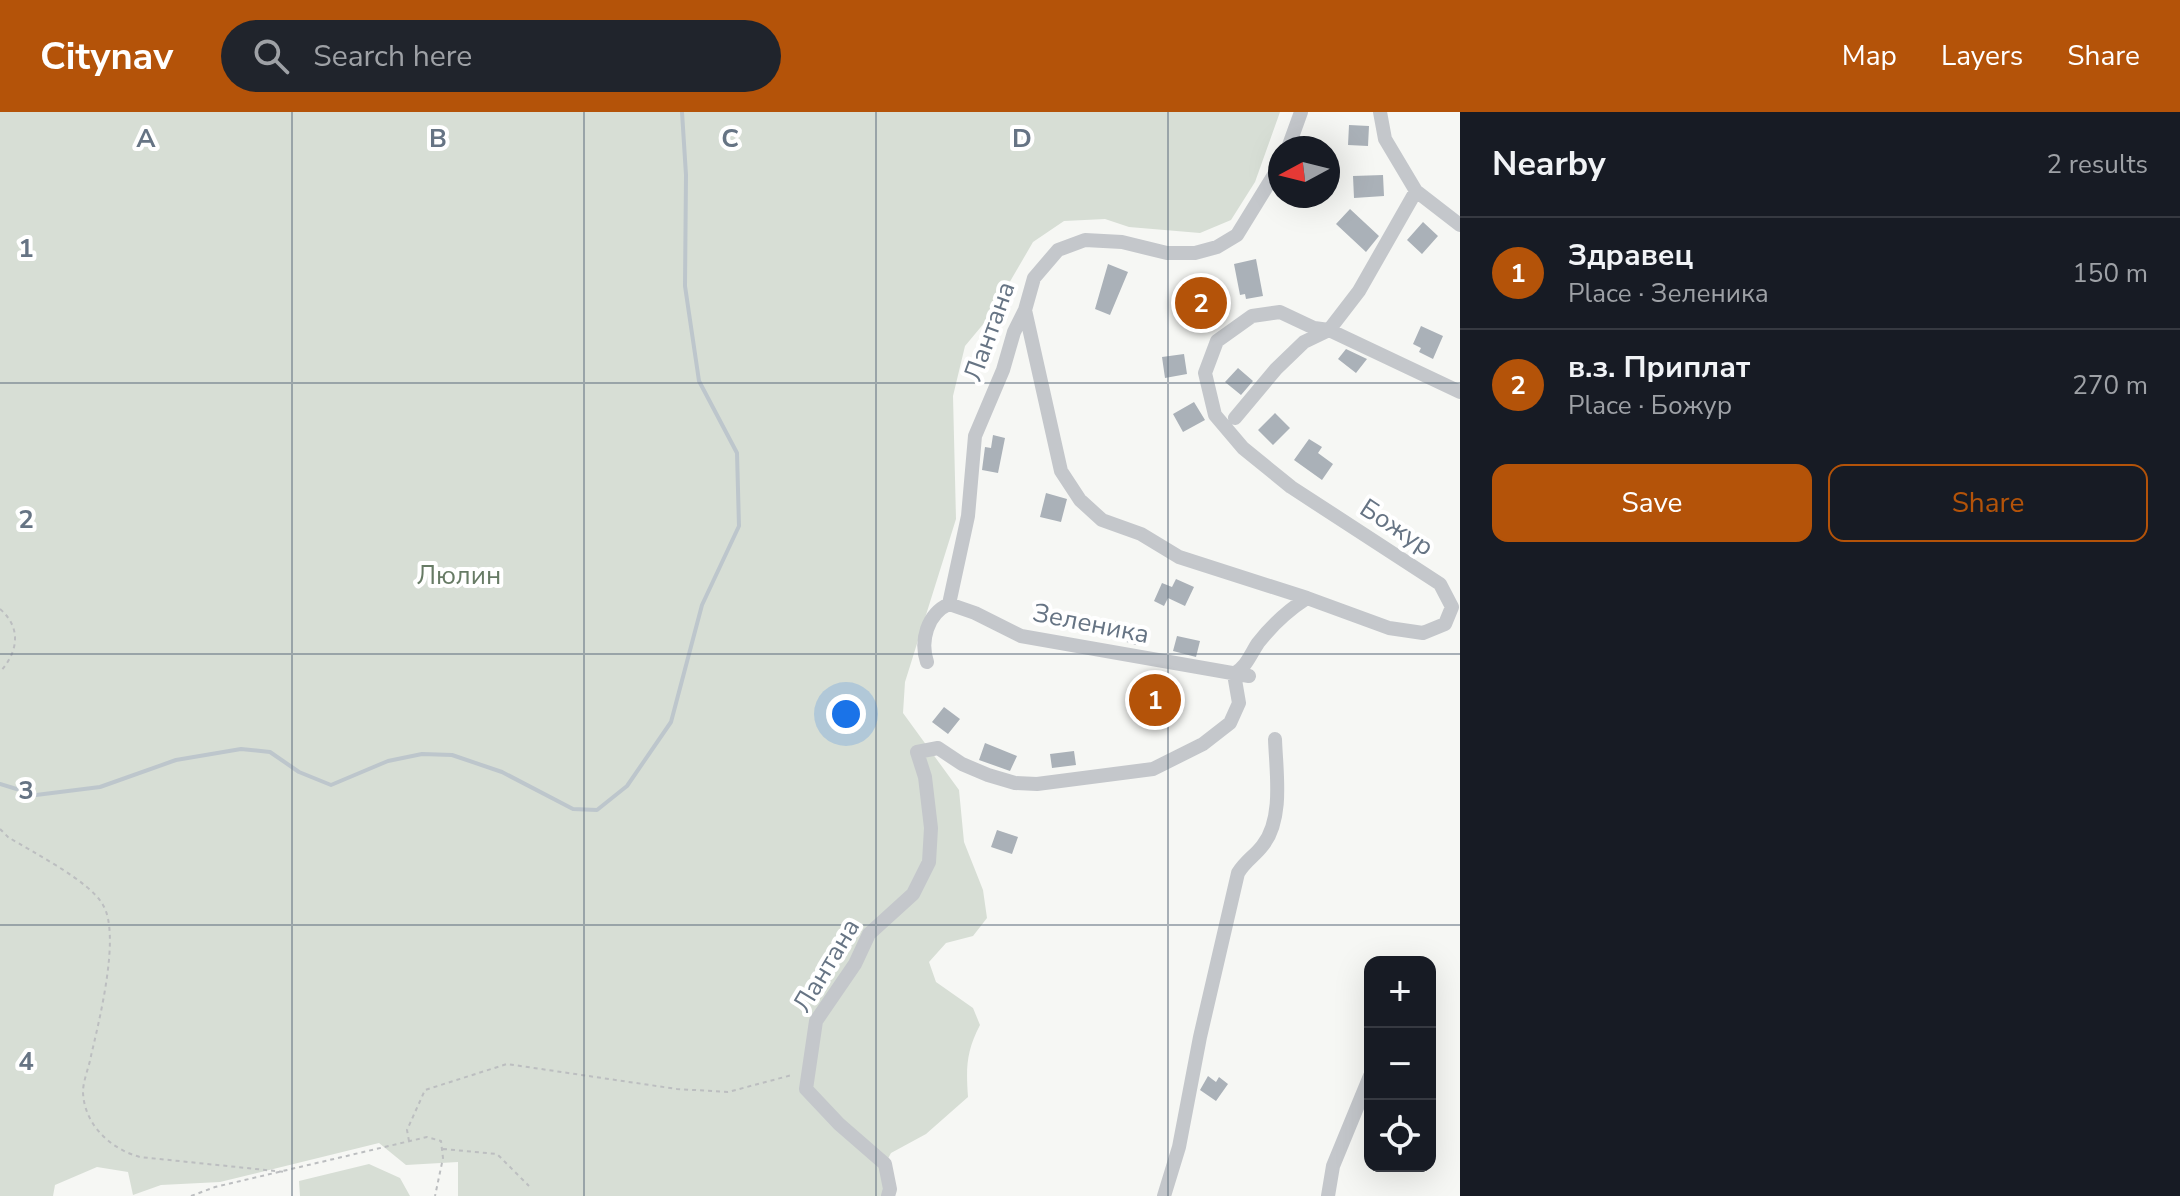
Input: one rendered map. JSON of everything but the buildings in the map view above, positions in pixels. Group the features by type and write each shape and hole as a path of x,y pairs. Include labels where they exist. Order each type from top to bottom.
{"street":[{"path":"1292,136 1301,112"},
{"path":"1380,112 1385,139 1416,191 1460,225"},
{"name":"Лантана","path":"949,604 968,516 975,436 1003,370 1034,278 1058,250 1085,240 1122,242 1167,253 1195,253 1217,247 1237,235 1268,185"},
{"path":"1235,418 1276,369 1304,342 1329,330 1359,291 1416,191"},
{"name":"Божур","path":"1025,310 1061,471 1080,500 1102,520 1141,534 1179,557 1389,628 1423,633 1445,624 1456,601 1440,584 1291,487 1243,448 1215,415 1205,373 1217,341 1252,316 1280,312 1314,328 1329,330 1460,392"},
{"path":"1234,674 1244,668 1256,646 1279,618 1307,598"},
{"path":"927,662 923,650 925,632 940,608 949,604"},
{"name":"Зеленика","path":"949,604 1021,636 1249,676"},
{"name":"Лантана","path":"806,1089 816,1021 855,964 869,934 913,894 929,862 931,828 925,777 917,752 938,748 962,764 1015,783 1037,784 1153,769 1203,744 1230,723 1239,703 1234,674"},
{"path":"1164,1196 1179,1147 1200,1037 1238,873 1246,860 1263,846 1273,826 1275,739"},
{"path":"800,1073 806,1089 839,1124 885,1164 889,1192"},
{"path":"1328,1196 1333,1166 1364,1091"}],"path":[{"path":"0,609 9,617 16,632 10,662 0,672"},
{"path":"0,829 87,887 103,905 112,931 96,1034 83,1091 88,1114 100,1133 124,1153 140,1157 285,1172"},
{"path":"409,1141 407,1130 425,1090 507,1064 677,1089 728,1092 800,1073"},
{"path":"191,1196 215,1187 427,1137 441,1141 443,1158 435,1196"},
{"path":"442,1149 497,1154 529,1186"}],"green space":[{"name":"Люлин","path":"0,112 1280,112 1271,136 1268,136 1268,146 1255,182 1231,220 1200,233 1129,227 1105,219 1064,221 1033,242 990,316 965,346 953,396 956,519 905,682 903,713 959,790 964,842 983,890 987,918 973,936 946,943 929,962 936,982 973,1008 980,1025 968,1060 968,1097 926,1134 891,1153 885,1164 884,1196 458,1196 458,1162 406,1165 379,1143 220,1182 161,1185 133,1195 128,1172 97,1167 55,1185 53,1196 0,1196"},
{"path":"369,1164 400,1178 410,1196 300,1196 299,1181"}],"waterway":[{"path":"0,784 36,795 100,787 176,760 241,749 270,752 299,772 331,785 388,761 422,754 452,755 502,772 573,809 597,810 627,786 671,722 702,605 739,526 737,453 699,381 685,286 686,175 682,112"}],"place":[{"name":"в.з. Приплат","path":"1201,303"},
{"name":"Здравец","path":"1155,700"}]}
